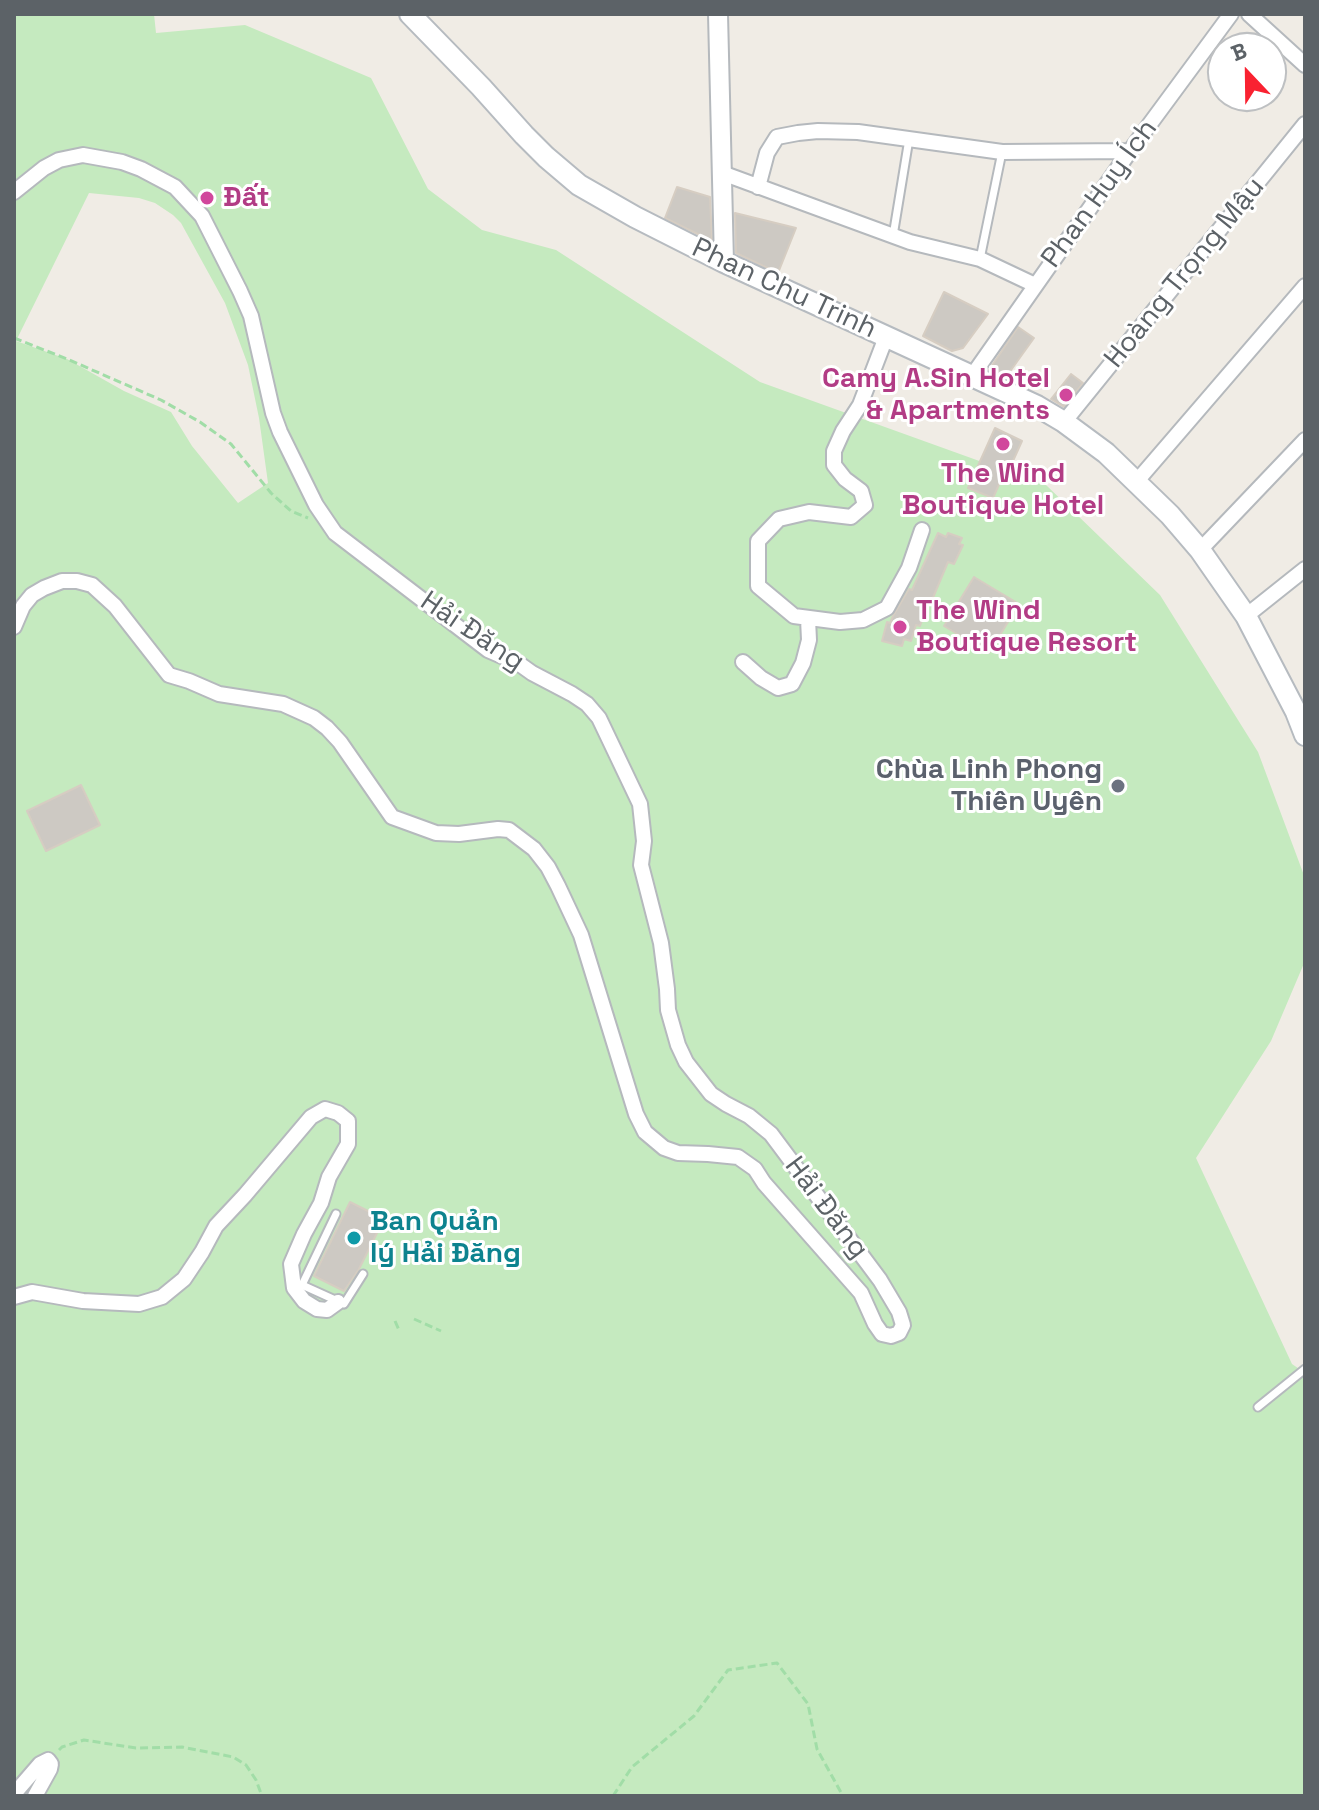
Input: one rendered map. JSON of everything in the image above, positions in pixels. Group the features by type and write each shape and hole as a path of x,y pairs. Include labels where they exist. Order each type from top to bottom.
{"main road":[{"name":"Phan Chu Trinh","path":"410,14 524,135 579,185 624,212 724,262 1037,406 1106,453 1170,515 1200,550 1246,616 1300,709 1305,735"}],"street":[{"path":"718,14 724,262"},
{"name":"Phan Huy Ích","path":"972,376 1130,151 1231,14"},
{"path":"1249,14 1305,65"},
{"name":"Hoàng Trọng Mậu","path":"1064,422 1305,124"},
{"path":"758,187 767,153 777,137 798,133 841,131 1002,152 1130,151"},
{"name":"Hải Đăng","path":"14,192 44,168 59,160 83,155 122,162 175,187 202,216 240,291 251,316 280,432 324,518 335,533 488,650 518,663 572,694 587,704 599,718 640,804 644,841 641,865 661,943 668,1010 686,1062 711,1094 749,1116 771,1134 880,1280 899,1312 903,1325 899,1333 891,1336 882,1334 861,1293 755,1169 738,1157 678,1153 664,1148 645,1132 636,1114 581,935 548,867 534,849 509,830 436,833 392,817 327,728 314,718 283,704 219,694 169,675 115,606 92,585 62,581 44,588 32,595 23,606 14,627"},
{"path":"722,173 910,242 980,259 1035,285"},
{"path":"1137,481 1305,286"},
{"path":"886,337 860,405 834,451 834,465 845,479 861,491 865,505 851,517 809,512 779,519 758,541 758,586 794,616 840,622 863,620 887,608 909,568 922,530"},
{"path":"1200,550 1305,440"},
{"path":"1246,616 1305,569"},
{"path":"743,662 778,688 792,684 803,663 809,640 808,619"},
{"path":"14,1297 32,1292 83,1301 139,1304 162,1297 184,1279 216,1226 311,1117 325,1109 338,1113 348,1121 348,1144 329,1177 321,1203 291,1264 294,1288 304,1301 317,1309 327,1310 338,1302"},
{"path":"14,1794 40,1764 48,1760 50,1769 35,1796"}],"lane":[{"path":"893,236 909,139"},
{"path":"980,259 1002,152"},
{"path":"336,1214 302,1285 344,1304 363,1274"},
{"path":"1258,1407 1305,1369"}],"path":[{"path":"14,338 161,400 200,422 231,444 271,493 291,511 304,518 324,518"},
{"path":"414,1319 441,1331"},
{"path":"395,1321 399,1330"},
{"path":"613,1796 632,1767 694,1716 728,1670 777,1663 808,1704 817,1749 843,1796"},
{"path":"48,1760 62,1747 84,1740 136,1748 182,1747 233,1757 246,1765 262,1796"}],"green space":[{"path":"14,14 154,14 156,33 245,25 371,78 428,189 482,230 556,250 760,382 1046,485 1160,595 1258,752 1305,878 1305,961 1271,1041 1196,1158 1292,1364 1305,1373 1305,1796 14,1796","holes":["89,193 139,198 155,203 181,223 225,303 248,365 268,483 238,503 192,446 171,412 124,391 67,359 16,341"]}],"building":[{"path":"677,187 710,197 712,241 665,218"},
{"path":"735,213 796,228 778,273 736,253"},
{"path":"944,292 988,314 963,348 952,351 923,336"},
{"path":"1018,327 1034,338 1006,377 989,370"},
{"name":"Camy A.Sin Hotel & Apartments","path":"1071,374 1083,383 1064,407 1051,399"},
{"path":"995,428 1022,441 993,498 968,488"},
{"path":"938,533 962,538 959,544 963,545 954,564 948,562 911,641 904,639 902,646 882,641 887,622 890,623 909,589 912,590"},
{"path":"974,577 1019,604 989,653 944,626"},
{"path":"81,785 100,825 46,851 27,811"},
{"name":"Ban Quản lý Hải Đăng","path":"350,1202 384,1219 359,1269 344,1291 314,1276"}],"place":[{"name":"Đất","path":"207,198"},
{"name":"Camy A.Sin Hotel & Apartments","path":"1066,395"},
{"name":"The Wind Boutique Hotel","path":"1003,444"},
{"name":"The Wind Boutique Resort","path":"900,627"},
{"name":"Chùa Linh Phong Thiên Uyên","path":"1118,786"},
{"name":"Ban Quản lý Hải Đăng","path":"354,1238"}]}
